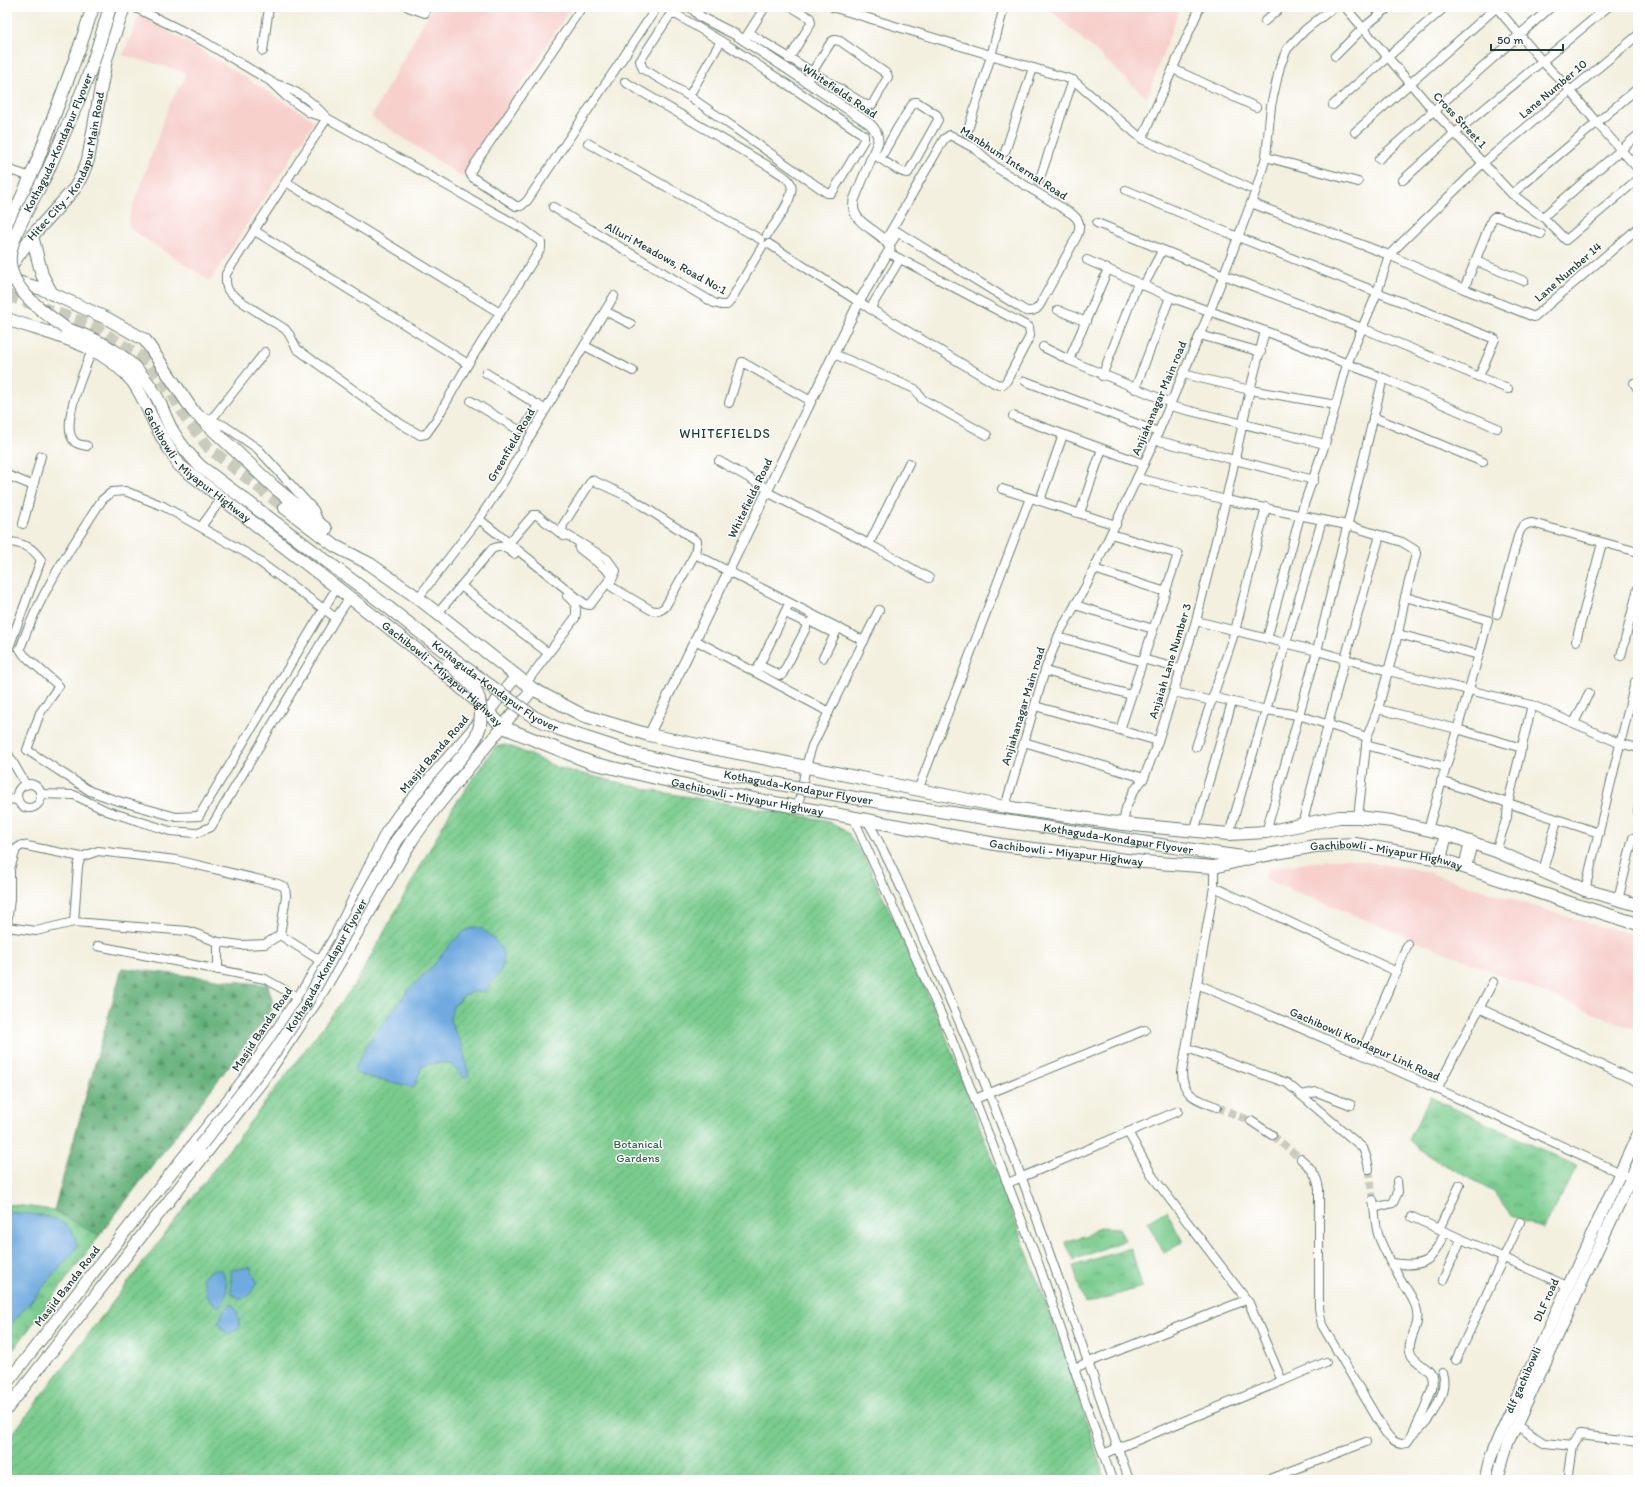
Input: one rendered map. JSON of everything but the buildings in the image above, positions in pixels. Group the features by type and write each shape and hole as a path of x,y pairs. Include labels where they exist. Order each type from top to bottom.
{"main road":[{"name":"Hitec City - Kondapur Main Road","path":"7,231 31,177 93,7"},
{"name":"Kothaguda-Kondapur Flyover","path":"65,328 30,298 17,284 12,272 10,254 16,234 48,170 91,68 110,7"},
{"name":"Hitec City - Kondapur Main Road","path":"7,271 32,236 75,188 82,175 88,160 106,59 124,7"},
{"path":"7,220 18,205"},
{"path":"32,236 42,275 52,294"},
{"path":"7,279 42,289 108,319 145,340 192,411 274,487 334,535 335,546"},
{"name":"Kothaguda-Kondapur Flyover","path":"7,312 65,328 110,347 128,361 143,378 157,398 173,432 186,452 200,466 389,608 467,669 534,717 559,730 635,754 714,772 855,798 1250,858"},
{"name":"Gachibowli - Miyapur Highway","path":"7,319 60,335 82,344 118,366 133,382 146,402 154,422 179,465 420,652 503,727 592,763 716,792 1001,845 1144,862 1214,866 1315,846 1355,844 1440,859 1570,903 1638,924"},
{"name":"Gachibowli - Miyapur Highway","path":"285,508 335,546 370,564 418,598 525,683 582,715 649,735 1005,807 1123,824 1194,832 1229,834 1266,832 1339,817 1358,817 1392,821 1446,834 1471,842 1496,851 1585,890 1638,905"},
{"name":"Kothaguda-Kondapur Flyover","path":"178,1165 200,1146 275,1051 304,1007 397,840 476,737 480,726 481,713 479,699 475,689 454,668 423,642 389,608"},
{"path":"7,1409 263,1080 319,997 413,839 436,808 503,727 525,683"},
{"name":"Masjid Banda Road","path":"7,1383 246,1077 299,998 336,936 386,833 400,813 488,712 525,683"},
{"path":"1440,859 1446,834"},
{"path":"1466,867 1471,842"},
{"name":"DLF road","path":"1485,1480 1490,1458 1498,1438 1638,1134"},
{"name":"dlf gachibowli","path":"1497,1480 1501,1462 1517,1426 1578,1291 1634,1180 1638,1163"}],"street":[{"path":"134,7 203,41 270,81 287,97 310,113 327,118 522,228 541,242 541,248 426,434 420,435 401,424 297,349 285,329 229,291 225,284 226,274 327,118"},
{"path":"263,50 269,7"},
{"path":"408,7 425,13"},
{"path":"582,7 474,164 470,173 472,177 516,206 521,206 527,201 657,7"},
{"name":"Whitefields Road","path":"691,7 701,17 743,36 806,82 870,124 876,130 878,135 877,156 854,200 854,210 863,223 900,259 1029,327 1030,336 1006,382 1002,385 996,384 870,309"},
{"path":"729,46 743,36 765,7"},
{"path":"789,59 811,23 810,18 792,7"},
{"path":"832,7 1073,80 1142,139 1249,188"},
{"path":"967,133 991,56 1004,7"},
{"path":"1142,139 1200,7"},
{"path":"1265,21 1281,7"},
{"name":"Anjiahanagar Main road","path":"1005,807 1045,671 1058,637 1094,570 1155,440 1210,311 1251,203 1266,156 1271,106 1280,66 1287,49 1305,30 1334,7"},
{"name":"Cross Street 1","path":"1345,7 1433,110 1512,194 1543,217 1566,240 1638,179"},
{"path":"1335,56 1363,28 1389,7"},
{"path":"1333,105 1445,7"},
{"path":"1354,132 1496,7 1638,169"},
{"path":"1379,159 1551,7"},
{"path":"1403,180 1455,133 1608,7"},
{"path":"670,15 677,15 718,40 864,135 864,140 832,193 827,193 689,96 643,69 640,61 670,15"},
{"path":"689,96 718,40 721,27"},
{"name":"Lane Number 10","path":"1389,254 1483,163 1638,35"},
{"path":"743,36 789,59 812,73 869,106 872,105 888,77 887,74 840,41 834,40 812,73 806,82"},
{"path":"1006,152 1033,68"},
{"path":"1173,69 1256,107"},
{"path":"1039,181 1073,80"},
{"name":"Alluri Meadows, Road No:1","path":"553,207 688,288 722,305 727,305 791,197 792,188 790,181 770,167 624,82"},
{"path":"1512,194 1638,88"},
{"path":"914,102 917,102 937,115 938,120 910,172 906,174 877,156 914,102"},
{"path":"1543,217 1638,134"},
{"name":"Manbhum Internal Road","path":"950,135 974,148 996,168 1078,218 1080,225 1077,236 1042,302 1037,309 1033,311 1026,311 895,230 944,139 950,135"},
{"path":"588,143 765,241 870,309 900,259"},
{"path":"1266,156 1358,182"},
{"path":"7,169 31,177"},
{"path":"286,182 500,313"},
{"path":"1126,190 1238,238 1495,339 1479,377"},
{"path":"1251,203 1389,254 1464,288 1494,217 1498,217 1541,234"},
{"path":"1097,222 1224,275 1362,328 1508,389"},
{"name":"Lane Number 14","path":"1464,288 1534,317 1638,228"},
{"path":"888,247 895,230"},
{"path":"254,231 468,364"},
{"name":"Whitefields Road","path":"649,735 859,302 888,247"},
{"path":"1102,376 1141,284 1162,250"},
{"path":"1267,639 1300,516 1314,480 1347,364 1377,293 1389,254"},
{"path":"1087,260 1170,297 1265,331 1383,378 1497,428"},
{"path":"1476,260 1524,281"},
{"path":"1069,360 1108,269"},
{"name":"Greenfield Road","path":"418,598 480,519 507,478 544,412 614,296"},
{"path":"1135,389 1170,297"},
{"path":"1058,310 1086,322"},
{"path":"606,311 631,324"},
{"name":"Anjaiah Lane Number 3","path":"1123,824 1126,808 1133,792 1144,778 1158,741 1196,621 1236,460 1250,390 1261,352 1265,331"},
{"path":"1200,335 1261,352"},
{"path":"585,346 633,371"},
{"path":"1043,347 1102,376 1170,405 1325,444"},
{"path":"87,446 78,444 74,441 69,427 73,403 92,350"},
{"path":"211,420 265,352"},
{"path":"834,354 915,389 922,399 987,435"},
{"path":"729,403 742,362 811,401"},
{"path":"486,373 544,412"},
{"path":"1183,374 1250,390 1336,405"},
{"path":"1266,832 1317,651 1383,378"},
{"path":"1025,381 1158,432"},
{"path":"471,401 519,429 525,427 536,408"},
{"path":"192,411 225,426 258,449 314,510 320,524"},
{"path":"1013,416 1144,464"},
{"path":"1373,417 1483,462"},
{"path":"1040,500 1063,435"},
{"path":"1155,440 1314,480"},
{"path":"1080,514 1102,449"},
{"path":"23,524 41,456"},
{"path":"718,461 929,578"},
{"path":"868,544 909,463"},
{"path":"7,475 34,486"},
{"path":"1137,478 1226,500 1266,507 1300,516 1347,525 1402,542 1415,550 1416,554 1405,597 1398,634 1378,709 1366,741 1358,817"},
{"path":"594,480 629,497 695,540 698,544 695,554 665,606 657,612 612,588 610,584 616,571 610,562 564,534 561,529 590,481 594,480"},
{"path":"1002,489 1116,525"},
{"path":"211,828 199,816 176,817 115,800 90,791 27,750 40,713 59,686 24,655 20,649 26,632 56,570 102,500 112,492 125,491 163,506 250,555 336,618"},
{"path":"201,527 222,498"},
{"path":"918,790 1030,498"},
{"path":"1196,747 1234,631 1266,507"},
{"path":"480,519 509,543 585,604 590,605 592,603 611,577 607,570 535,514 533,514 509,543"},
{"path":"1229,834 1287,644 1322,520"},
{"path":"1497,614 1519,533 1523,526 1532,523 1638,552"},
{"path":"1111,534 1178,554 1120,730"},
{"path":"1302,825 1345,659 1380,535"},
{"path":"7,541 27,546 35,551 41,560 7,653"},
{"path":"1576,640 1602,543"},
{"path":"438,613 462,586 492,548 496,546 503,546 508,549 572,600 577,608 575,618 547,652 525,683"},
{"path":"695,554 790,603 813,619 835,630 864,641"},
{"path":"1094,570 1166,592"},
{"path":"462,586 547,652"},
{"path":"199,816 337,587"},
{"path":"1621,656 1638,588"},
{"path":"40,794 74,795 107,811 170,831 196,833 211,828 350,597"},
{"path":"1405,597 1488,620 1470,690 1445,767 1428,830"},
{"path":"757,669 790,603"},
{"path":"1075,604 1153,629"},
{"path":"798,807 806,766 812,746 879,610"},
{"path":"757,669 782,675 806,628 806,623 785,613"},
{"path":"780,685 813,619"},
{"path":"1196,621 1317,651 1388,671 1532,705 1619,743 1638,748"},
{"path":"823,658 835,630"},
{"path":"1398,634 1479,655"},
{"path":"1058,637 1137,660 1143,660 1181,669"},
{"path":"695,640 757,669 780,685 829,712"},
{"path":"1045,671 1131,695"},
{"path":"1585,890 1619,743 1635,682"},
{"path":"1174,692 1298,715 1328,725 1366,741 1445,767"},
{"path":"1574,723 1589,693"},
{"path":"1194,832 1232,702"},
{"path":"1496,851 1507,817 1508,803 1532,705"},
{"path":"1035,706 1158,741"},
{"path":"1378,709 1522,748"},
{"path":"1024,742 1144,778"},
{"path":"7,752 26,785"},
{"path":"1441,781 1598,833"},
{"path":"26,785 34,786 39,791 39,802 34,807 30,808 23,806 18,800 18,793 20,789 26,785"},
{"path":"7,799 18,800"},
{"path":"853,817 947,1025 1039,1265 1112,1480"},
{"path":"867,820 878,840 924,940 960,1021 989,1094 1088,1362 1129,1480"},
{"path":"1542,871 1557,820"},
{"path":"1618,900 1633,838"},
{"path":"7,924 10,899 8,869 16,849 22,844 81,857 98,851 176,860 278,884 285,887 286,896 280,935"},
{"path":"74,922 78,866 81,857"},
{"path":"1214,866 1214,887 1182,1072 1182,1080 1184,1088 1190,1094 1198,1100 1217,1107"},
{"path":"1214,887 1396,972"},
{"path":"7,927 36,931 74,922 188,931 218,942 241,945 265,944 280,935"},
{"path":"280,935 321,961"},
{"path":"218,942 218,970"},
{"path":"1360,1054 1408,944"},
{"path":"98,946 265,979 299,998"},
{"path":"1437,1089 1493,982"},
{"name":"Gachibowli Kondapur Link Road","path":"1197,984 1360,1054 1634,1180"},
{"path":"1479,1008 1638,1082"},
{"path":"975,1099 1145,1030"},
{"path":"1187,1048 1288,1083 1363,1148 1369,1169"},
{"path":"1302,1095 1316,1092 1351,1105"},
{"path":"1008,1183 1178,1111"},
{"path":"1251,1120 1272,1135"},
{"path":"1128,1132 1153,1177 1246,1300 1258,1323 1282,1381"},
{"path":"1301,1159 1312,1169 1316,1176 1319,1189 1319,1313 1322,1325 1388,1436 1392,1440 1402,1444 1406,1443 1426,1423 1436,1406 1444,1387 1442,1374"},
{"path":"1397,1181 1398,1192 1393,1203 1374,1204 1378,1233 1392,1263 1410,1293 1416,1309 1417,1325 1410,1345 1410,1351 1415,1359 1429,1371 1433,1381 1431,1393 1412,1436"},
{"path":"1392,1263 1411,1266 1423,1263 1436,1250 1460,1185"},
{"path":"1412,1217 1567,1286"},
{"path":"1456,1360 1520,1222"},
{"path":"1443,1280 1461,1239"},
{"path":"1074,1368 1246,1300"},
{"path":"1103,1454 1326,1362"},
{"path":"1517,1426 1544,1442 1573,1446"},
{"path":"1568,1480 1573,1446 1580,1435 1638,1442"},
{"path":"1267,1480 1366,1442"}],"shaded area":[{"path":"432,7 571,7 463,177 371,117"},
{"path":"1047,7 1180,7 1147,98"},
{"path":"140,15 204,52 315,121 210,281 132,230 129,225 128,220 170,103 185,78 185,72 123,55"},
{"path":"1345,858 1420,870 1587,923 1638,935 1638,1031 1265,879 1270,868"}],"green space":[{"name":"Botanical Gardens","path":"504,745 512,747 559,768 654,791 825,820 847,832 865,858 943,1028 1070,1368 1105,1480 7,1480 7,1441 356,983 453,807 495,747"},
{"path":"122,968 268,985 274,1007 99,1236 54,1210"},
{"path":"1430,1097 1577,1166 1544,1229 1513,1216 1494,1191 1432,1158 1409,1140"},
{"path":"7,1204 54,1210 99,1236 7,1358"},
{"path":"1166,1211 1183,1242 1164,1253 1147,1222"},
{"path":"1099,1227 1119,1228 1125,1240 1074,1260 1065,1242 1087,1235"},
{"path":"1131,1248 1142,1287 1085,1304 1073,1266"}],"water":[{"path":"476,927 487,933 497,943 501,950 504,962 502,968 485,992 474,992 464,995 453,1006 450,1019 462,1045 469,1076 464,1078 460,1072 446,1063 429,1064 422,1066 414,1088 353,1072 368,1043 411,987 434,965 452,942 466,930"},
{"path":"7,1212 40,1215 61,1222 69,1228 75,1237 77,1248 7,1329"},
{"path":"250,1267 257,1282 250,1295 241,1299 231,1294 231,1270"},
{"path":"211,1270 222,1270 227,1289 227,1294 223,1303 219,1307 209,1300 202,1278"},
{"path":"231,1303 237,1311 240,1327 228,1335 218,1323 223,1311"}],"tunnel":[{"path":"7,295 93,326 149,362 171,392 187,419 209,448 285,508"},
{"path":"1217,1107 1251,1121"},
{"path":"1272,1135 1301,1159"},
{"path":"1369,1169 1373,1200"}],"district":[{"name":"WHITEFIELDS","path":"725,433"}]}
